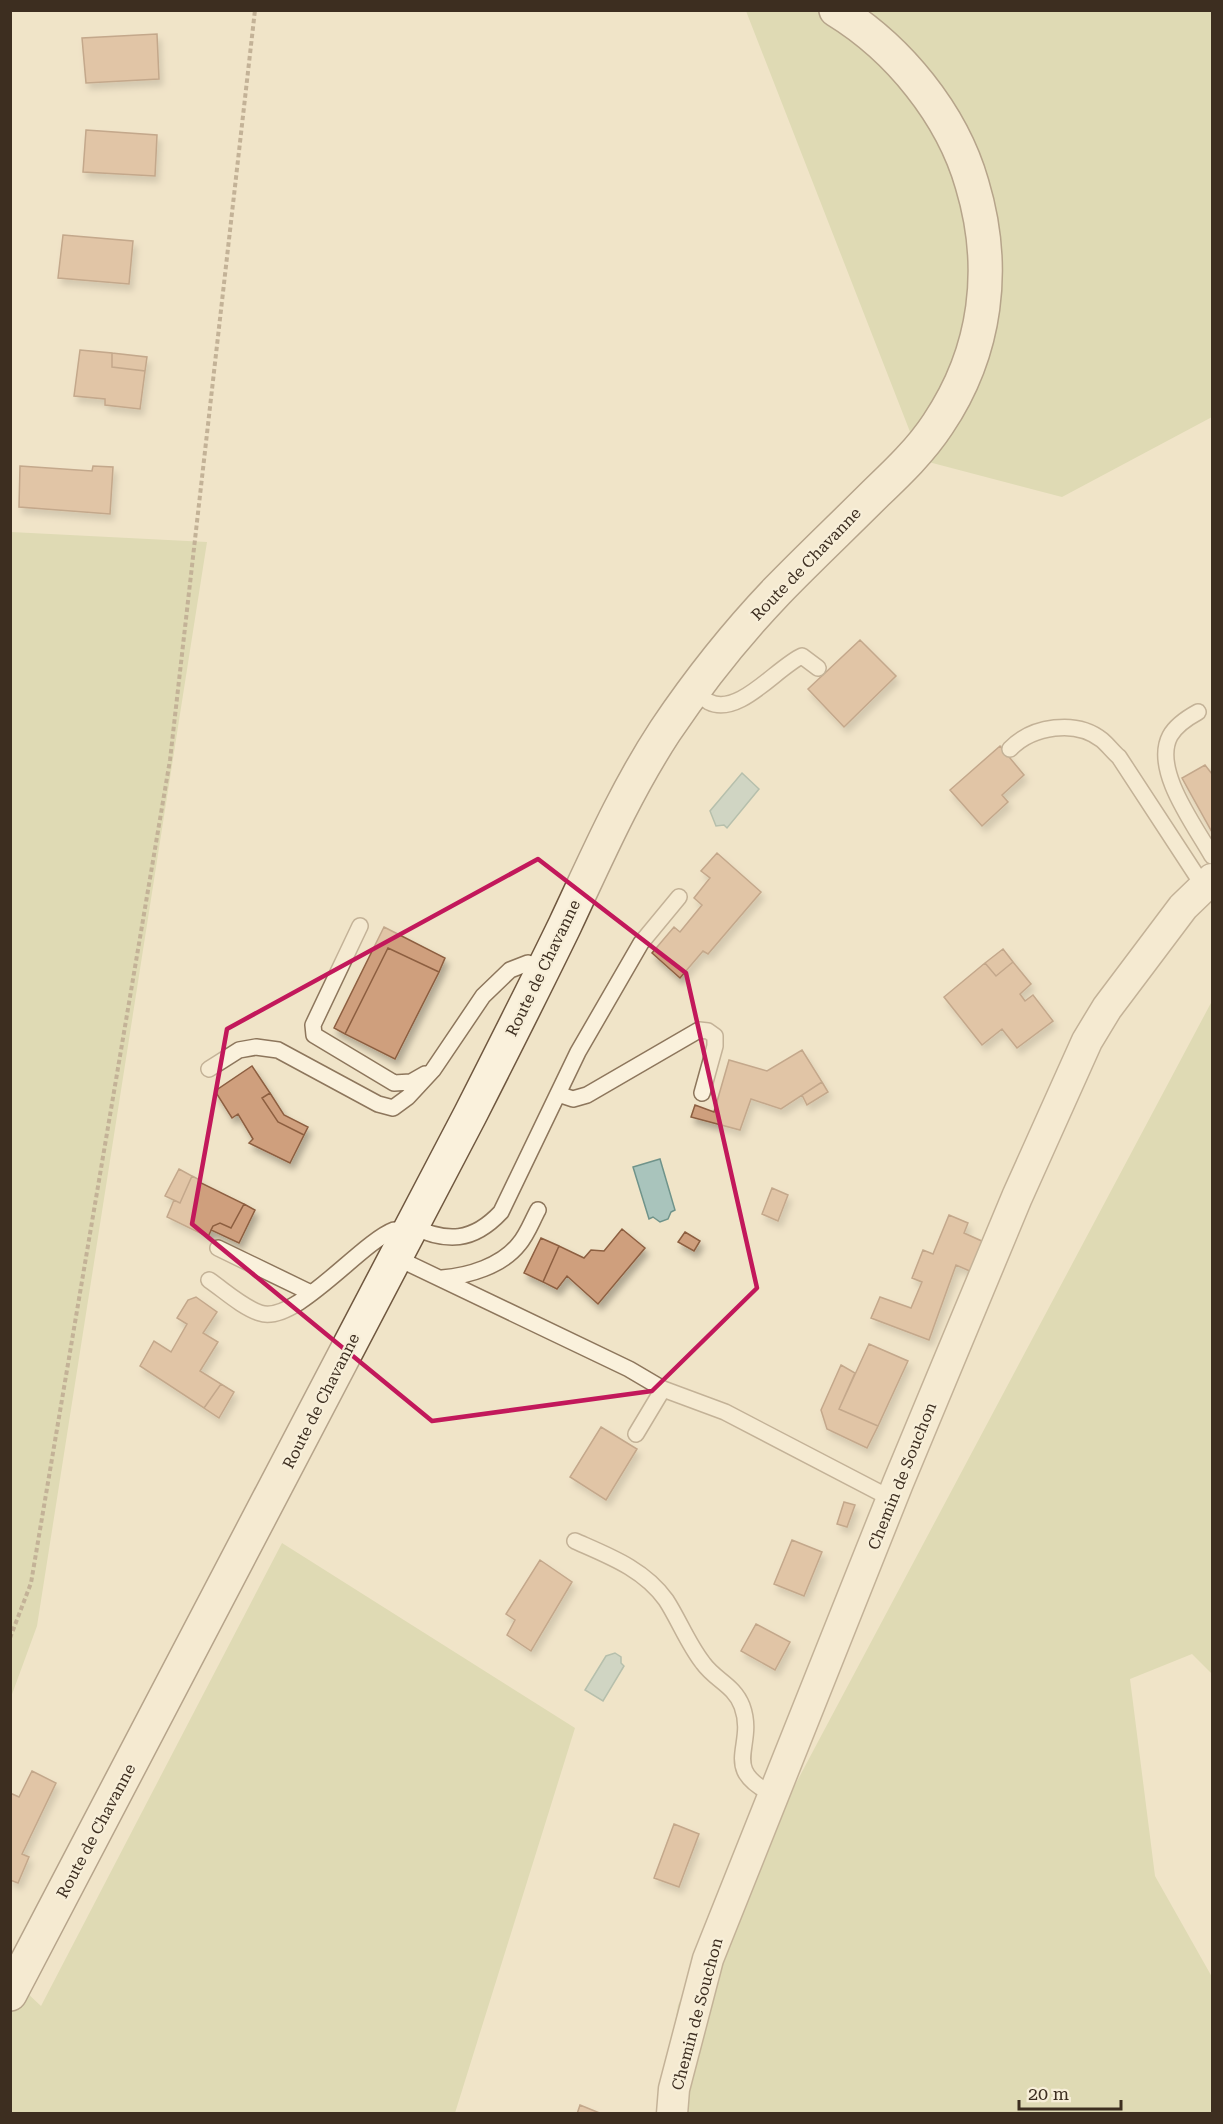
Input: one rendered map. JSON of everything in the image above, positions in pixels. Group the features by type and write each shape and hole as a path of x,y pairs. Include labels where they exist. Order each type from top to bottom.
{"main road":[{"name":"Route de Chavanne","path":"10,1994 543,970 624,799 664,733 694,690 776,592 910,459 938,424 962,380 980,329 987,274 983,230 964,157 936,108 900,62 858,24 836,10"}],"street":[{"name":"Chemin de Souchon","path":"672,2114 674,2089 708,1959 892,1499 1017,1197 1087,1041 1114,998 1183,908 1208,883"}],"lane":[{"path":"694,690 709,702 731,702 744,697 802,656 818,668"},
{"path":"1198,712 1183,721 1169,738 1166,765 1171,782 1212,856"},
{"path":"1010,749 1027,736 1046,729 1079,728 1101,739 1119,757 1208,883"},
{"path":"404,1240 451,1238 489,1225 501,1212 558,1094 641,943 679,897"},
{"path":"360,926 313,1025 314,1035 394,1083 411,1082 433,1070"},
{"path":"209,1069 239,1050 256,1047 278,1050 378,1104 393,1108 408,1097 433,1070 483,996 510,970 528,963 543,970"},
{"path":"558,1094 573,1099 587,1095 699,1030 708,1031 715,1036 715,1046 702,1093"},
{"path":"442,1278 475,1271 502,1259 519,1245 538,1210"},
{"path":"209,1280 261,1314 278,1314 311,1293 354,1260 379,1236 394,1230 442,1278 629,1369 663,1389 725,1412 892,1499"},
{"path":"218,1248 311,1293"},
{"path":"636,1434 663,1389"},
{"path":"575,1540 628,1565 649,1581 666,1600 701,1662 711,1674 733,1689 742,1707 744,1723 742,1764 744,1770 758,1788 774,1795"}],"path":[{"path":"10,1638 31,1583 170,760 255,10"}],"highlighted area":[{"path":"538,859 686,973 757,1288 652,1391 432,1421 192,1224 227,1029"}],"green space":[{"path":"746,11 1212,11 1212,417 1062,497 921,460"},
{"path":"11,532 207,542 37,1626 11,1697"},
{"path":"1212,1001 1212,1674 1192,1654 1130,1679 1155,1876 1212,1977 1212,2113 660,2114 678,2005"},
{"path":"282,1543 575,1728 455,2113 11,2113 10,1977 41,2006"}],"water":[{"path":"742,773 759,789 727,828 724,825 716,826 710,811"},
{"path":"660,1159 675,1210 671,1212 668,1219 660,1222 653,1217 649,1219 633,1167"},
{"path":"615,1653 621,1657 621,1663 624,1666 603,1701 585,1690 606,1656"}],"building":[{"path":"157,34 159,79 86,83 82,38"},
{"path":"86,130 157,135 155,176 83,172"},
{"path":"63,235 133,241 129,284 58,278"},
{"path":"80,350 112,353 112,367 145,371 140,409 105,405 105,399 74,396"},
{"path":"112,353 147,357 145,371 112,367"},
{"path":"20,466 92,471 93,466 113,467 110,514 19,507"},
{"path":"860,640 896,676 844,727 808,689"},
{"path":"1000,746 1024,775 1002,795 1008,802 982,826 950,790"},
{"path":"1205,765 1212,774 1212,832 1182,778"},
{"path":"717,853 761,892 708,954 703,951 680,978 652,953 674,927 680,932 702,905 694,898 710,878 701,871"},
{"path":"384,927 445,958 439,972 388,948 345,1034 334,1028"},
{"path":"388,948 439,972 395,1059 345,1034"},
{"path":"1003,949 1013,962 996,976 985,963"},
{"path":"1013,962 1031,984 1020,994 1025,1001 1033,995 1053,1021 1017,1048 1002,1029 982,1045 944,997 985,963 996,976"},
{"path":"802,1050 822,1082 781,1109 751,1099 740,1130 691,1117 695,1105 714,1112 729,1060 767,1071"},
{"path":"252,1066 270,1093 262,1098 278,1122 304,1135 290,1163 249,1143 253,1139 238,1114 232,1118 215,1091"},
{"path":"822,1082 828,1092 807,1105 802,1095"},
{"path":"270,1093 284,1115 308,1127 304,1135 278,1122 262,1098"},
{"path":"179,1169 192,1176 180,1203 165,1196"},
{"path":"192,1176 200,1180 199,1182 244,1204 231,1228 220,1223 213,1226 208,1237 167,1217 174,1200 180,1203"},
{"path":"772,1188 788,1195 778,1221 762,1214"},
{"path":"244,1204 255,1210 239,1243 211,1230 213,1226 220,1223 231,1228"},
{"path":"949,1215 968,1223 964,1233 984,1242 972,1272 956,1265 929,1340 871,1318 880,1297 911,1308 922,1282 912,1278 923,1250 933,1254"},
{"path":"622,1229 645,1248 598,1304 567,1276 557,1289 543,1282 559,1246 584,1258 591,1250 604,1251"},
{"path":"685,1232 700,1241 694,1251 678,1242"},
{"path":"541,1238 559,1246 543,1282 524,1273"},
{"path":"196,1297 217,1312 203,1333 218,1342 200,1371 221,1384 204,1408 140,1366 154,1341 171,1352 187,1324 177,1318 188,1300"},
{"path":"869,1344 908,1361 878,1426 839,1409"},
{"path":"841,1365 855,1373 839,1409 878,1426 867,1448 827,1429 821,1410"},
{"path":"221,1384 234,1392 219,1418 204,1408"},
{"path":"601,1427 637,1449 606,1500 570,1477"},
{"path":"844,1502 855,1505 847,1527 837,1524"},
{"path":"792,1540 822,1552 804,1596 774,1584"},
{"path":"540,1560 572,1582 531,1651 507,1635 515,1620 506,1614"},
{"path":"756,1624 790,1642 775,1670 741,1651"},
{"path":"32,1771 56,1783 22,1854 29,1857 18,1883 10,1880 10,1793 19,1797"},
{"path":"674,1824 699,1834 679,1887 654,1878"},
{"path":"580,2105 602,2114 577,2114"}]}
